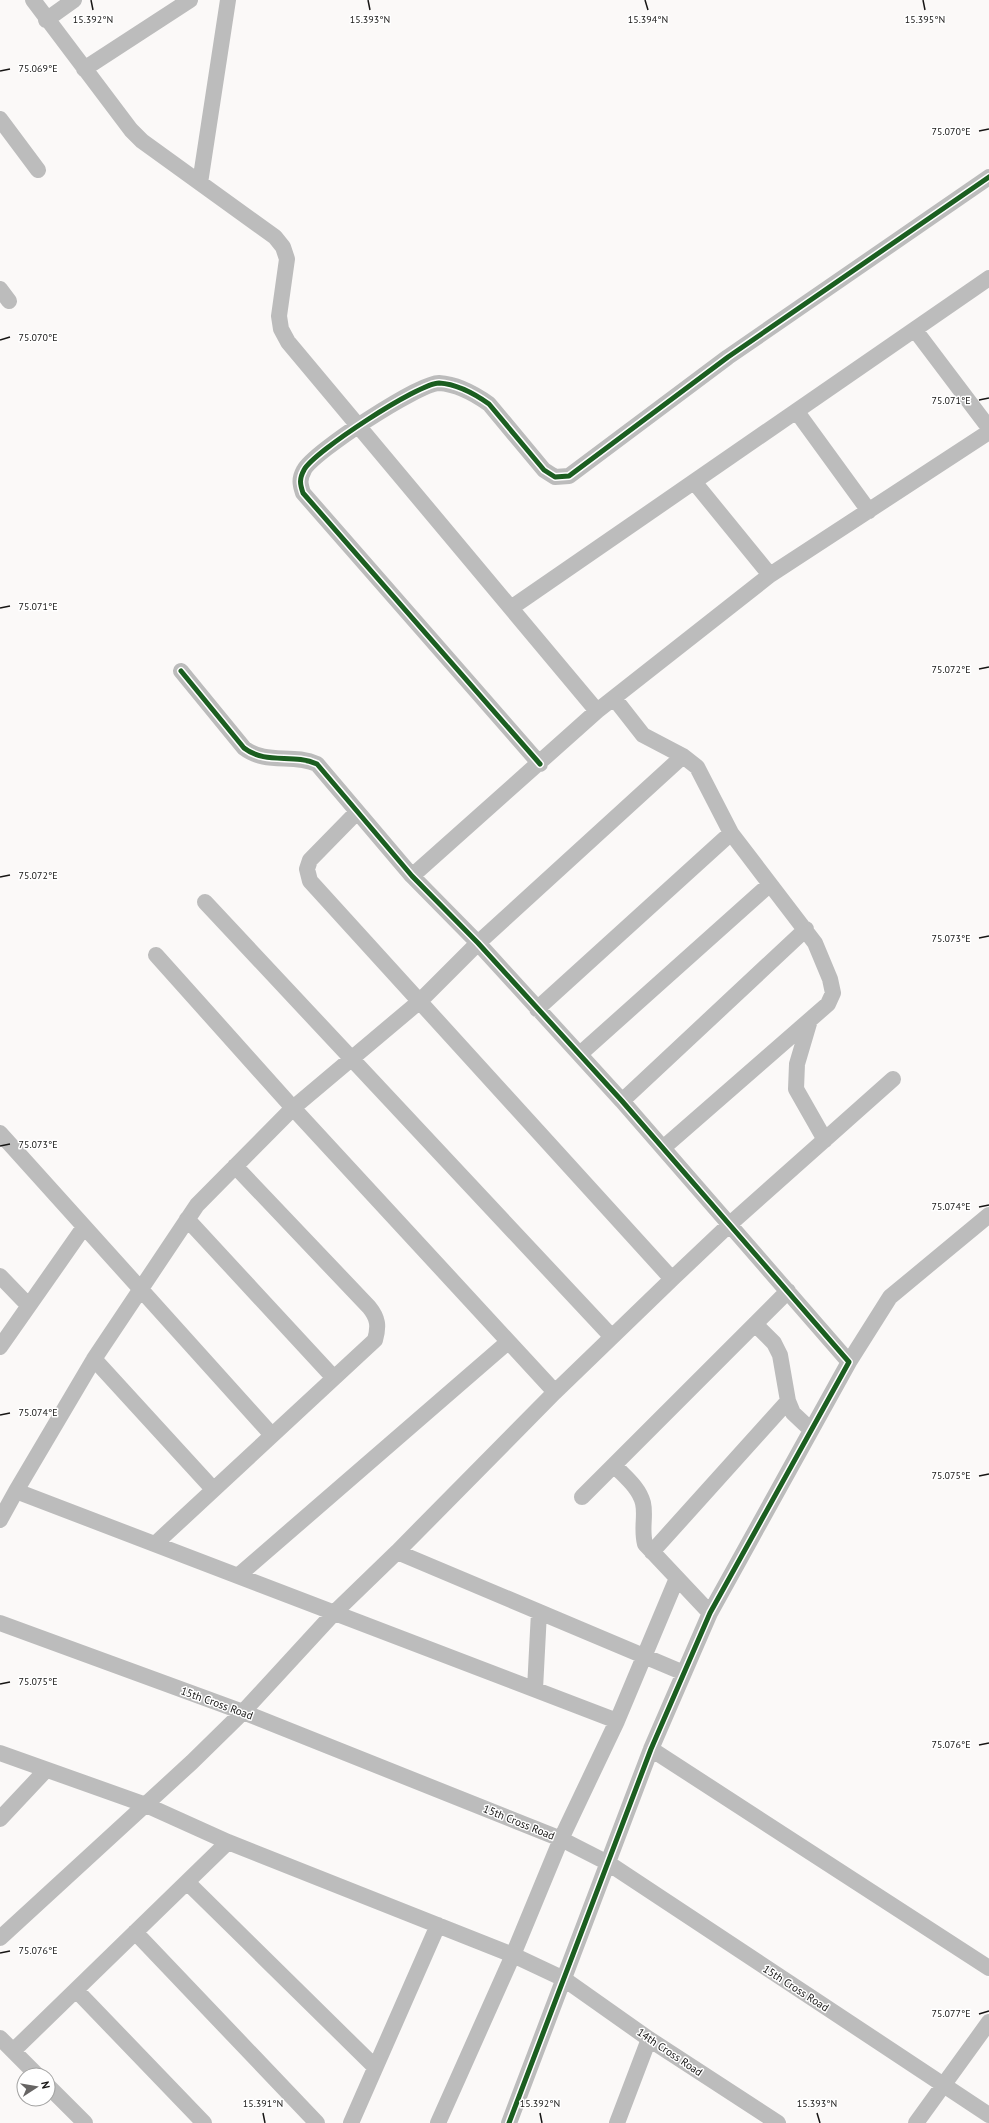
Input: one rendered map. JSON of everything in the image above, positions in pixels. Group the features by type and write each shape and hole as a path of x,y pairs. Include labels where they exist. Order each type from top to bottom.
{"street":[{"path":"33,0 46,20 131,130 142,141 275,237 283,247 287,259 279,316 281,329 288,342 597,711"},
{"path":"46,20 74,0"},
{"path":"84,69 190,0"},
{"path":"200,183 228,0"},
{"path":"0,119 38,170"},
{"path":"540,764 303,493 299,482 304,469 313,459 358,426 425,386 438,383 451,385 478,396 489,404 544,470 555,477 569,476 728,358 989,177"},
{"path":"511,608 695,483 989,278"},
{"path":"915,330 989,428"},
{"path":"797,412 869,511"},
{"path":"412,876 540,764 597,711 770,575 989,432"},
{"path":"695,483 770,575"},
{"path":"180,671 248,751 263,758 307,759 317,764 412,876 538,1008 622,1101 849,1362"},
{"path":"614,698 643,736 683,756 697,766 731,833 769,885 806,929 818,950 830,979 833,993 828,1004 663,1148"},
{"path":"0,1520 94,1358 197,1205 293,1108 420,1001 478,944 683,756"},
{"path":"357,812 310,860 307,869 310,881 420,1001 559,1157 672,1279"},
{"path":"538,1008 731,833"},
{"path":"580,1054 769,885"},
{"path":"205,902 353,1058 612,1337"},
{"path":"622,1101 806,929"},
{"path":"156,955 293,1108 555,1392"},
{"path":"810,1020 797,1064 796,1089 825,1140"},
{"path":"0,1938 146,1805 242,1712 335,1612 397,1552 555,1392 672,1279 730,1224 893,1079"},
{"path":"0,1133 270,1434"},
{"path":"155,1544 270,1434 375,1340 378,1328 377,1317 235,1166"},
{"path":"509,2123 651,1748 710,1613 849,1362 890,1297 989,1215"},
{"path":"187,1219 334,1378"},
{"path":"0,1347 84,1227"},
{"path":"0,1276 28,1305"},
{"path":"582,1497 788,1291"},
{"path":"755,1324 774,1343 780,1355 788,1401 793,1413 811,1430"},
{"path":"239,1575 508,1342"},
{"path":"94,1358 213,1489"},
{"path":"652,1552 788,1401"},
{"path":"614,1465 637,1490 643,1504 642,1533 645,1544 710,1613"},
{"path":"16,1491 239,1575 616,1721"},
{"path":"397,1552 684,1673"},
{"path":"438,2123 513,1955 561,1839 616,1721 677,1578"},
{"path":"535,1689 539,1612"},
{"name":"15th Cross Road","path":"0,1623 242,1712 561,1839 608,1863 989,2116"},
{"path":"651,1748 989,1968"},
{"name":"14th Cross Road","path":"0,1754 146,1805 228,1842 513,1955 564,1979 649,2039 778,2123"},
{"path":"0,1819 46,1770"},
{"path":"13,2051 228,1842"},
{"path":"187,1882 375,2068"},
{"path":"351,2123 438,1925"},
{"path":"135,1932 317,2123"},
{"path":"76,1990 204,2123"},
{"path":"916,2123 989,2022"},
{"path":"0,2038 29,2067"},
{"path":"620,2121 649,2039"},
{"path":"56,2094 86,2123"}],"cycle path":[{"path":"540,764 303,493 300,482 304,470 326,449 367,420 411,394 428,386 439,383 452,385 465,390 489,404 544,470 555,477 569,476 728,357 989,177"},
{"path":"181,671 244,748 252,753 270,758 299,759 317,764 412,876 478,943 622,1101 849,1362 710,1613 651,1749 509,2123"}]}
